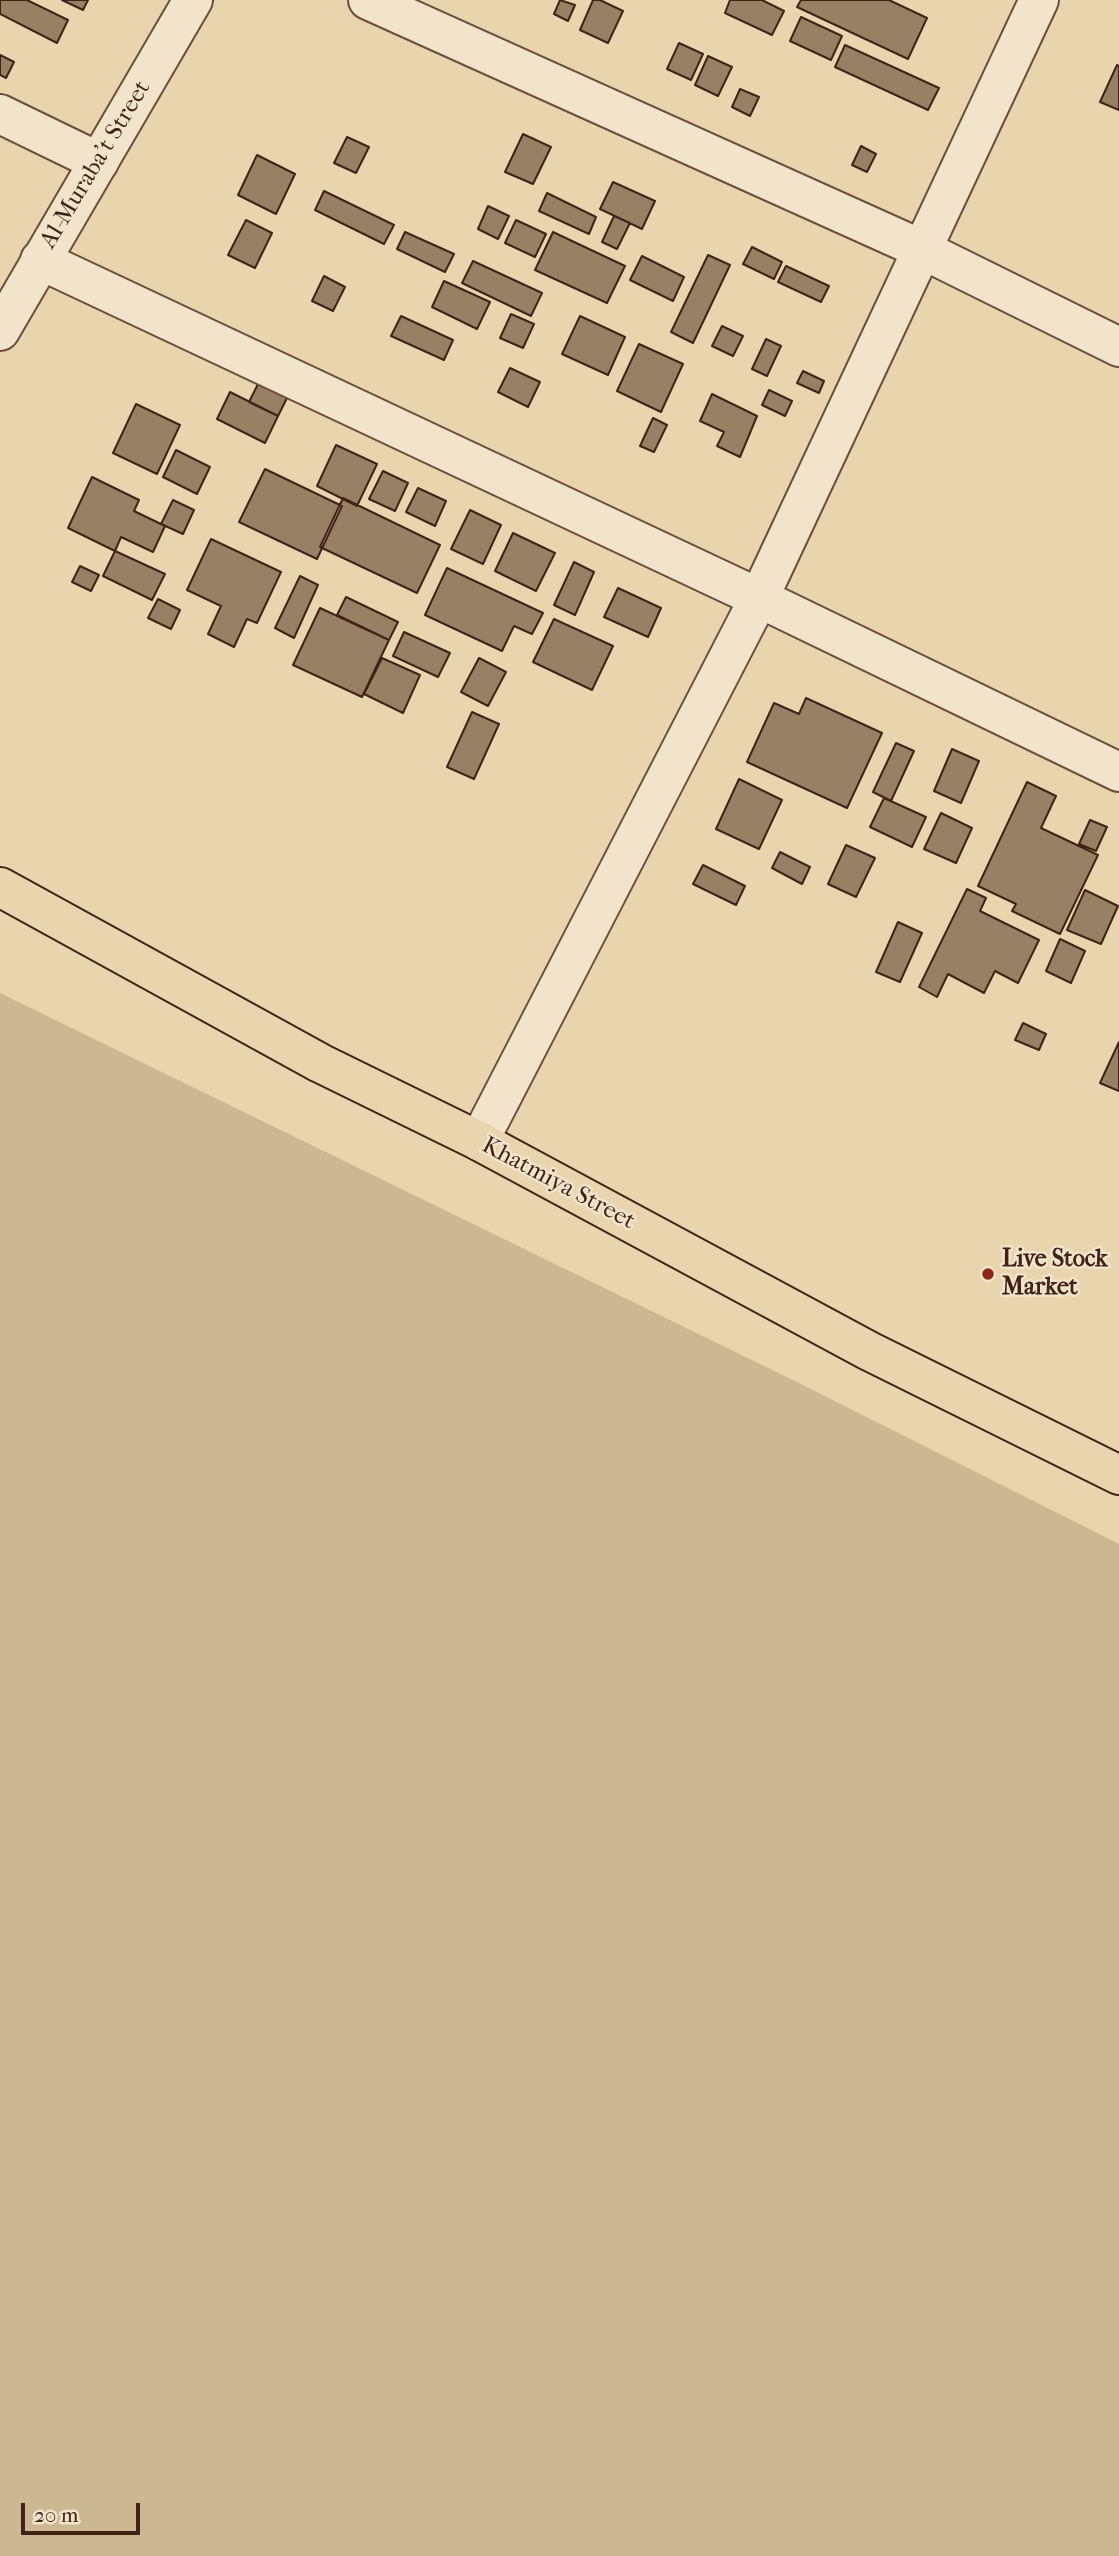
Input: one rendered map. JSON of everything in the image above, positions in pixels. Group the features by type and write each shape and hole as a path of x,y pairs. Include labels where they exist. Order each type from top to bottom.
{"main road":[{"name":"Khatmiya Street","path":"0,887 320,1063 479,1141 869,1351 1119,1475"}],"street":[{"name":"Al-Muraba't Street","path":"0,331 193,0"},
{"path":"368,0 921,249 1119,347"},
{"path":"479,1141 759,598 1039,0"},
{"path":"0,114 99,162"},
{"path":"40,260 759,598 1119,772"}],"shaded area":[{"path":"0,993 803,1385 1119,1544 1119,2556 0,2556"}],"building":[{"path":"0,0 27,0 68,20 57,43 0,14"},
{"path":"62,0 88,0 83,10"},
{"path":"560,0 575,5 568,21 554,14"},
{"path":"593,0 600,0 623,11 608,43 580,30"},
{"path":"730,0 762,0 784,11 772,35 725,13"},
{"path":"801,0 889,0 927,18 908,59 797,7"},
{"path":"801,17 842,36 831,60 790,41"},
{"path":"679,43 703,54 691,80 667,69"},
{"path":"845,45 939,88 928,110 835,67"},
{"path":"0,55 14,62 6,78 0,75"},
{"path":"708,56 732,67 718,96 695,85"},
{"path":"1117,65 1119,66 1119,110 1100,102"},
{"path":"740,89 759,97 750,116 732,107"},
{"path":"523,134 551,147 533,184 505,172"},
{"path":"347,137 369,147 356,173 334,163"},
{"path":"861,146 876,154 867,172 852,165"},
{"path":"257,155 295,174 276,214 238,195"},
{"path":"613,182 655,201 642,229 600,209"},
{"path":"324,191 394,225 384,244 315,210"},
{"path":"547,193 596,217 589,234 539,211"},
{"path":"488,206 509,216 498,239 478,229"},
{"path":"614,216 630,223 617,249 602,242"},
{"path":"246,220 272,233 255,268 228,255"},
{"path":"516,220 546,234 535,257 505,243"},
{"path":"405,232 454,254 445,272 397,249"},
{"path":"553,232 625,266 607,303 535,270"},
{"path":"752,247 782,262 774,279 743,264"},
{"path":"708,255 730,265 693,343 671,332"},
{"path":"642,256 684,277 673,301 630,280"},
{"path":"473,261 542,293 531,316 462,283"},
{"path":"786,266 829,286 821,302 778,282"},
{"path":"324,276 345,287 333,311 312,301"},
{"path":"444,281 490,302 477,329 432,307"},
{"path":"511,314 534,324 523,348 500,338"},
{"path":"401,316 453,340 444,360 391,336"},
{"path":"580,316 625,337 608,375 562,354"},
{"path":"722,326 743,336 733,356 712,346"},
{"path":"766,339 781,346 767,376 752,369"},
{"path":"639,344 683,364 661,412 617,391"},
{"path":"510,368 540,382 528,407 498,392"},
{"path":"803,371 824,381 819,393 797,383"},
{"path":"260,380 289,394 278,416 249,402"},
{"path":"769,390 792,401 785,416 762,405"},
{"path":"230,392 278,416 265,443 217,419"},
{"path":"712,394 757,416 740,457 717,446 724,432 700,421"},
{"path":"136,404 180,425 157,474 113,453"},
{"path":"653,418 667,425 654,452 640,446"},
{"path":"336,445 377,464 357,506 317,486"},
{"path":"176,450 210,467 197,494 163,477"},
{"path":"265,469 342,506 317,559 239,522"},
{"path":"383,471 408,483 395,511 369,499"},
{"path":"92,477 139,500 134,511 165,526 153,552 121,537 115,551 68,528"},
{"path":"418,488 446,501 435,526 406,512"},
{"path":"343,498 440,545 417,593 320,547"},
{"path":"173,500 194,510 183,534 161,524"},
{"path":"470,510 501,525 483,564 451,549"},
{"path":"513,533 555,553 536,591 495,571"},
{"path":"211,539 281,572 257,623 247,619 234,647 208,634 221,606 187,590"},
{"path":"115,551 165,574 152,600 103,576"},
{"path":"574,562 594,572 575,615 554,605"},
{"path":"80,566 99,575 91,591 72,582"},
{"path":"447,568 543,613 532,634 514,626 502,651 425,615"},
{"path":"300,576 318,585 294,638 275,628"},
{"path":"618,588 661,608 648,637 604,617"},
{"path":"346,597 398,622 389,640 337,615"},
{"path":"158,599 180,610 171,629 148,618"},
{"path":"320,608 389,640 362,697 293,665"},
{"path":"554,619 613,646 592,690 533,662"},
{"path":"404,632 450,653 438,677 393,656"},
{"path":"382,658 420,675 403,713 364,694"},
{"path":"479,658 506,672 488,706 461,692"},
{"path":"806,698 882,733 847,808 747,762 774,703 799,714"},
{"path":"472,712 499,724 474,779 447,767"},
{"path":"896,743 914,751 891,801 873,792"},
{"path":"952,749 979,761 961,803 934,791"},
{"path":"739,779 782,800 759,849 716,829"},
{"path":"1027,782 1056,796 1041,828 1098,855 1060,934 1012,911 1016,904 978,886"},
{"path":"884,798 926,817 912,847 870,827"},
{"path":"941,813 972,828 956,863 924,849"},
{"path":"1090,820 1107,827 1096,851 1079,844"},
{"path":"846,845 875,858 856,897 828,884"},
{"path":"780,852 810,867 802,884 772,868"},
{"path":"703,865 745,886 736,905 693,884"},
{"path":"967,889 986,898 980,911 1039,940 1018,983 995,971 984,993 948,974 937,997 919,987"},
{"path":"1085,890 1118,906 1101,944 1067,930"},
{"path":"898,922 922,933 900,982 876,972"},
{"path":"1060,939 1085,951 1071,983 1046,971"},
{"path":"1023,1023 1046,1034 1039,1050 1015,1040"},
{"path":"1119,1042 1119,1091 1100,1083"}],"place":[{"name":"Live Stock Market","path":"988,1274"}]}
